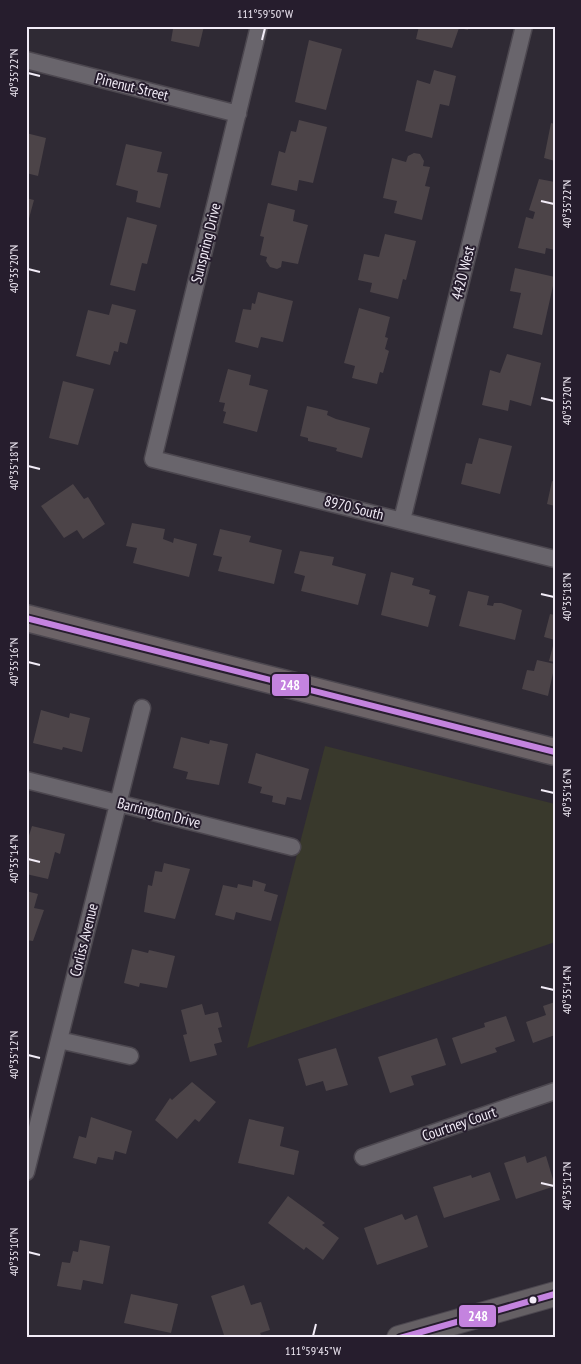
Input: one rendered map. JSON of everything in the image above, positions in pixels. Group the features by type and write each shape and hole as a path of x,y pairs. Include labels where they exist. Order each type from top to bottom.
{"main road":[{"path":"26,618 555,752"},
{"path":"399,1338 555,1294"}],"street":[{"name":"Sunspring Drive","path":"153,459 260,26"},
{"name":"4420 West","path":"402,520 524,26"},
{"name":"Pinenut Street","path":"26,60 238,114"},
{"name":"8970 South","path":"153,459 555,559"},
{"name":"Corliss Avenue","path":"26,1172 142,708"},
{"name":"Barrington Drive","path":"26,780 292,847"},
{"path":"59,1040 130,1056"},
{"name":"Courtney Court","path":"363,1158 555,1091"}],"green space":[{"path":"325,746 555,804 555,942 247,1048"}],"building":[{"path":"165,26 204,26 199,47 171,41 173,29"},
{"path":"419,26 469,26 468,30 459,28 452,48 416,39"},
{"path":"309,40 342,49 326,110 295,102"},
{"path":"434,70 456,76 449,106 440,104 432,138 405,131 417,80 430,84"},
{"path":"299,120 327,127 313,183 299,180 297,191 271,185 279,151 285,153 291,131 296,132"},
{"path":"551,123 555,124 555,161 544,158"},
{"path":"26,133 46,138 38,176 26,173"},
{"path":"126,144 162,152 157,172 168,174 160,208 136,202 138,191 116,185"},
{"path":"414,153 420,154 424,161 423,166 430,167 425,186 430,187 422,220 394,213 397,201 383,198 392,158 406,162 408,156"},
{"path":"539,179 555,182 555,250 546,248 545,254 518,248 526,217 533,219 535,212 529,210"},
{"path":"26,198 34,200 28,222 26,222"},
{"path":"268,203 295,210 293,221 308,225 298,264 282,261 281,267 277,269 270,267 266,261 267,257 260,255 264,237 260,236"},
{"path":"127,217 157,225 147,264 142,263 135,291 110,285"},
{"path":"385,234 416,241 406,280 403,279 398,299 370,292 372,283 358,280 364,254 379,257"},
{"path":"515,268 555,277 542,335 513,328 521,293 510,291"},
{"path":"258,292 293,301 283,342 261,337 258,348 235,342 243,309 251,310 252,303 255,304"},
{"path":"112,304 136,310 127,344 120,342 118,352 114,351 110,365 76,356 88,310 109,315"},
{"path":"359,308 390,317 385,337 388,338 385,349 389,351 383,373 380,372 377,384 352,378 355,366 344,363"},
{"path":"507,354 541,363 531,406 510,400 508,411 482,405 490,370 500,373"},
{"path":"228,369 251,375 249,385 268,390 257,432 223,423 226,412 223,411 225,403 219,402"},
{"path":"63,381 94,389 78,445 49,438"},
{"path":"307,406 328,411 327,415 336,419 370,428 362,458 336,451 337,448 308,441 308,438 300,436"},
{"path":"479,438 512,446 500,494 461,484 466,463 472,464"},
{"path":"552,481 555,482 555,506 547,504"},
{"path":"73,484 84,499 88,497 105,524 83,539 77,530 64,538 41,506"},
{"path":"132,523 165,529 163,539 173,543 174,538 197,544 189,577 133,563 137,548 126,546"},
{"path":"220,529 251,536 249,542 282,550 274,584 218,571 222,557 213,555"},
{"path":"300,551 334,557 332,565 366,574 358,605 301,591 305,576 294,573"},
{"path":"391,572 414,578 412,585 430,590 429,594 436,596 428,627 381,615"},
{"path":"468,591 489,596 487,605 493,606 494,603 501,603 522,610 515,640 459,626"},
{"path":"550,614 555,615 555,640 544,637"},
{"path":"555,642 555,662 549,661"},
{"path":"537,660 555,664 548,696 522,689 527,670 534,671"},
{"path":"41,710 69,718 70,713 90,718 82,752 63,747 62,750 33,743"},
{"path":"181,737 209,744 210,740 228,744 219,785 186,779 188,772 173,768"},
{"path":"256,753 309,769 301,800 287,797 285,805 272,802 273,796 260,793 262,787 248,783"},
{"path":"32,826 65,834 60,854 55,852 48,879 26,874 26,845"},
{"path":"164,863 190,869 175,919 144,912 148,885 152,886 155,871 162,872"},
{"path":"253,880 266,884 264,891 278,895 271,921 236,912 234,920 215,915 223,885 237,888 238,884 252,887"},
{"path":"26,891 38,894 34,908 44,910 33,941 26,940"},
{"path":"132,949 148,953 149,950 175,956 167,988 140,983 139,987 124,983"},
{"path":"555,1002 555,1035 533,1043 526,1022 546,1015 543,1006"},
{"path":"202,1004 205,1015 218,1012 222,1027 218,1028 222,1042 214,1044 217,1055 190,1062 183,1035 187,1034 181,1010"},
{"path":"506,1016 515,1041 495,1048 497,1052 461,1064 452,1038 485,1027 484,1023"},
{"path":"437,1038 446,1065 411,1076 414,1085 390,1093 378,1057"},
{"path":"336,1048 348,1085 326,1091 323,1081 306,1086 298,1059"},
{"path":"192,1082 216,1102 199,1122 195,1119 177,1139 155,1120 170,1098 172,1100"},
{"path":"91,1117 132,1131 126,1154 115,1151 113,1160 98,1157 96,1164 73,1158 79,1136 86,1138"},
{"path":"249,1119 284,1127 280,1146 299,1151 294,1175 238,1163"},
{"path":"525,1156 527,1163 546,1156 555,1186 516,1199 504,1163"},
{"path":"490,1172 500,1200 444,1218 433,1187 471,1175 472,1178"},
{"path":"288,1196 325,1223 322,1225 339,1238 323,1260 306,1247 304,1250 268,1223"},
{"path":"402,1214 405,1220 417,1215 428,1247 377,1265 364,1228"},
{"path":"80,1240 110,1246 103,1284 83,1280 81,1290 57,1286 62,1262 70,1263 73,1251 78,1252"},
{"path":"244,1285 251,1305 261,1302 270,1330 260,1333 262,1337 259,1338 225,1338 211,1296"},
{"path":"131,1294 178,1304 171,1333 124,1323"}],"transit line":[{"name":"248","path":"26,618 555,752"},
{"name":"248","path":"400,1338 555,1294"}]}
